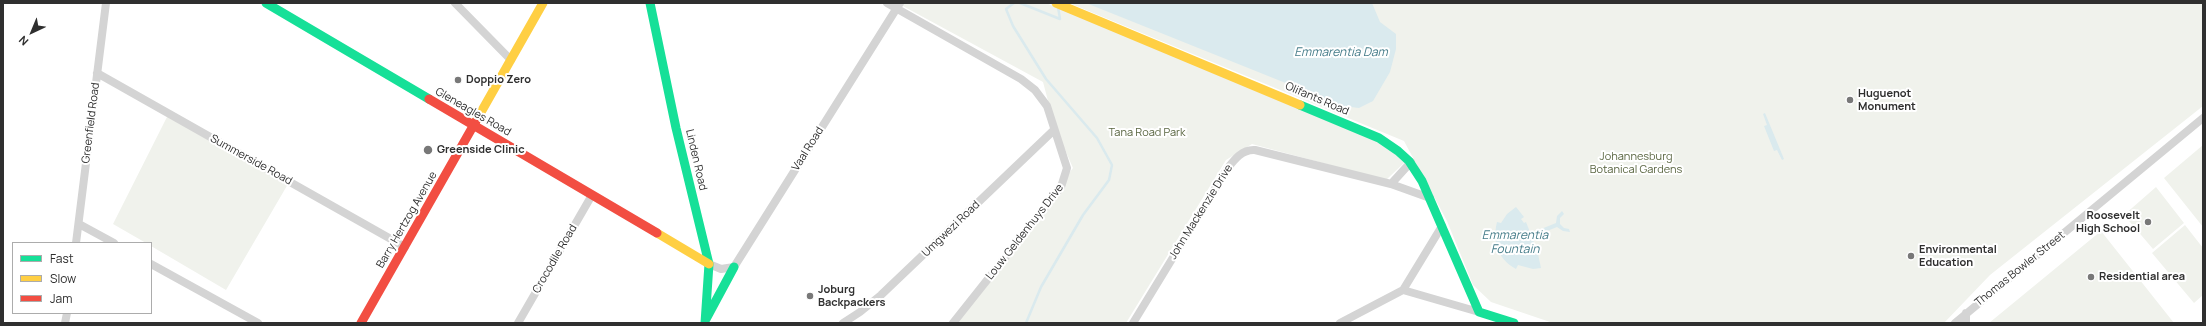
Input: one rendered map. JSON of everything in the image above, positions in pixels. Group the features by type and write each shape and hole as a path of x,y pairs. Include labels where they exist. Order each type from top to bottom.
{"street":[{"name":"Greenfield Road","path":"76,242 106,3"},
{"name":"Gleneagles Road","path":"266,3 709,264"},
{"path":"455,3 511,60"},
{"name":"Barry Hertzog Avenue","path":"361,323 543,3"},
{"name":"Linden Road","path":"650,3 676,128 709,264 705,322"},
{"name":"Louw Geldenhuys Drive","path":"887,3 898,6 1021,79 1042,98 1067,168 1061,187 953,323"},
{"name":"Olifants Road","path":"1056,3 1379,138 1400,151 1411,162 1430,198 1479,312"},
{"name":"Vaal Road","path":"734,267 898,6"},
{"name":"Summerside Road","path":"97,73 405,247"},
{"name":"Thomas Bowler Street","path":"1955,323 2203,118"},
{"name":"Umgwezi Road","path":"842,323 860,312 881,295 1054,130"},
{"name":"John Mackenzie Drive","path":"1133,323 1227,169 1236,158 1247,151 1255,150 1391,184 1430,198"},
{"path":"1391,184 1411,162"},
{"name":"Crocodile Road","path":"518,323 592,195"},
{"path":"79,224 112,242"},
{"path":"1340,323 1403,290 1442,226"},
{"path":"709,264 720,269 734,267"},
{"path":"152,265 258,323"},
{"path":"705,322 726,285 734,267"},
{"path":"1403,290 1514,323"},
{"path":"1966,313 1966,323"}],"green space":[{"name":"Tana Road Park","path":"903,3 1046,3 1382,143 1405,162 1386,180 1252,144 1226,160 1126,323 950,323 1073,168 1055,127 1043,82 901,5"},
{"name":"Johannesburg Botanical Gardens","path":"1069,3 2203,3 2203,106 1990,275 1944,323 1553,323 1491,302 1473,285 1447,221 1404,141"},
{"path":"169,113 288,184 226,290 152,247 152,242 144,242 113,224"},
{"path":"2203,145 2203,227 2164,178"},
{"path":"2156,187 2184,223 2153,249 2124,215"},
{"path":"2185,225 2203,248 2203,295 2194,303 2152,253"},
{"name":"Residential area","path":"2101,231 2174,323 1989,323"}],"water":[{"name":"Emmarentia Dam","path":"1086,3 1372,3 1380,22 1396,34 1396,49 1390,72 1373,101 1359,108 1343,106"},
{"path":"1765,113 1784,159 1782,160 1777,150 1774,151 1764,126 1767,125 1763,114"},
{"name":"Emmarentia Fountain","path":"1516,207 1524,217 1521,219 1524,223 1526,222 1537,250 1535,251 1536,254 1538,254 1541,268 1533,269 1518,265 1516,269 1505,260 1498,249 1495,236 1497,222 1501,223 1507,214"},
{"path":"1562,211 1564,214 1560,218 1560,224 1564,228 1569,229 1570,232 1563,231 1557,227 1537,235 1536,231 1556,223 1557,216"}],"waterway":[{"path":"1014,3 1006,9 1013,26 1046,79 1097,138 1112,165 1109,180 1083,215 1041,287 1026,323"},
{"path":"1020,3 1060,19 1058,7"}],"traffic: fast":[{"path":"266,3 429,99"},
{"path":"650,3 676,128 709,264 705,323"},
{"path":"1300,105 1379,138 1398,151 1409,161 1422,181 1479,312 1514,323"},
{"path":"706,319 734,267"}],"traffic: slow":[{"path":"476,121 543,3"},
{"path":"1056,3 1300,105"},
{"path":"657,233 709,264"}],"traffic: jam":[{"path":"429,99 657,233"},
{"path":"361,323 476,121"}],"place":[{"name":"Doppio Zero","path":"458,80"},
{"name":"Huguenot Monument","path":"1850,100"},
{"name":"Greenside Clinic","path":"428,150"},
{"name":"Roosevelt High School","path":"2148,222"},
{"name":"Environmental Education","path":"1911,256"},
{"name":"Residential area","path":"2091,277"},
{"name":"Joburg Backpackers","path":"810,296"}]}
